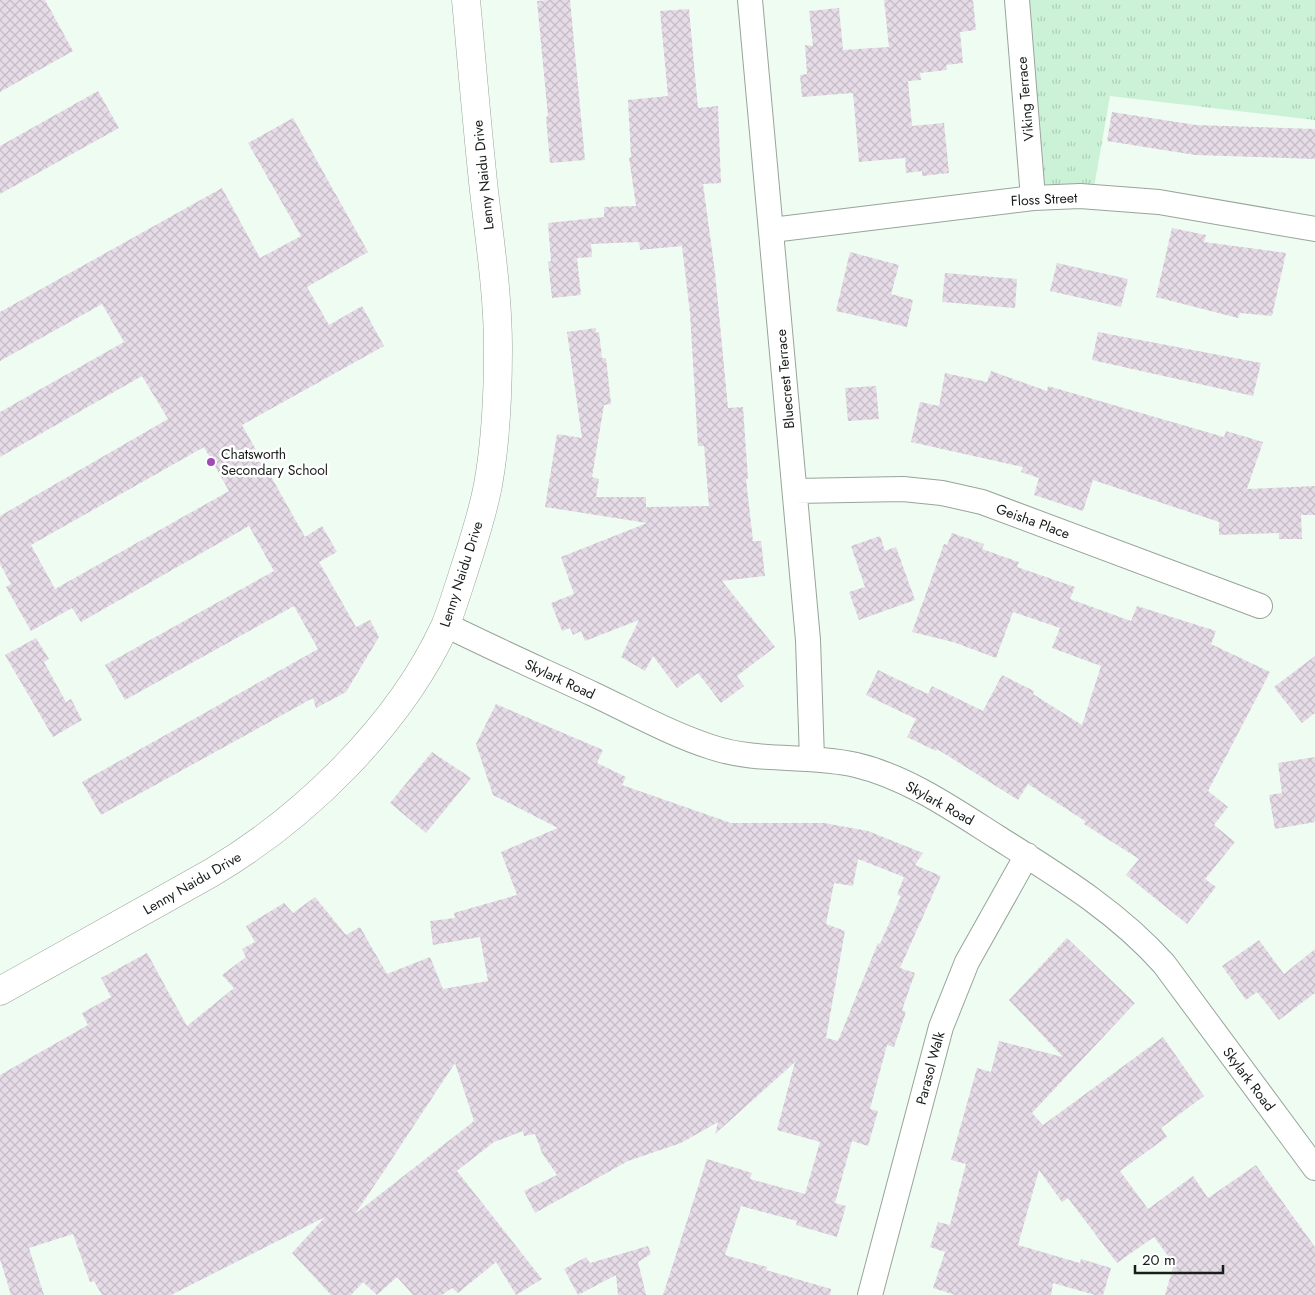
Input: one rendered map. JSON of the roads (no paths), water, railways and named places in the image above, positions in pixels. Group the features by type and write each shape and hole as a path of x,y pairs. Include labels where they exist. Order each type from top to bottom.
{"street":[{"name":"Lenny Naidu Drive","path":"0,991 218,869 275,830 320,790 388,718 434,647 446,624 472,546 488,485 493,444 498,347 491,250 466,0"},
{"name":"Bluecrest Terrace","path":"750,0 808,640 812,759"},
{"name":"Viking Terrace","path":"1017,0 1033,198"},
{"name":"Floss Street","path":"772,230 1033,198 1123,198 1159,202 1315,229"},
{"name":"Geisha Place","path":"795,492 903,489 942,493 982,502 1260,606"},
{"name":"Skylark Road","path":"446,624 654,723 712,747 762,757 812,759 859,765 900,781 948,806 1027,855 1137,934 1164,964 1315,1168"},
{"name":"Parasol Walk","path":"870,1295 941,1027 967,962 1027,855"}],"place":[{"name":"Chatsworth Secondary School","path":"211,462"}]}
